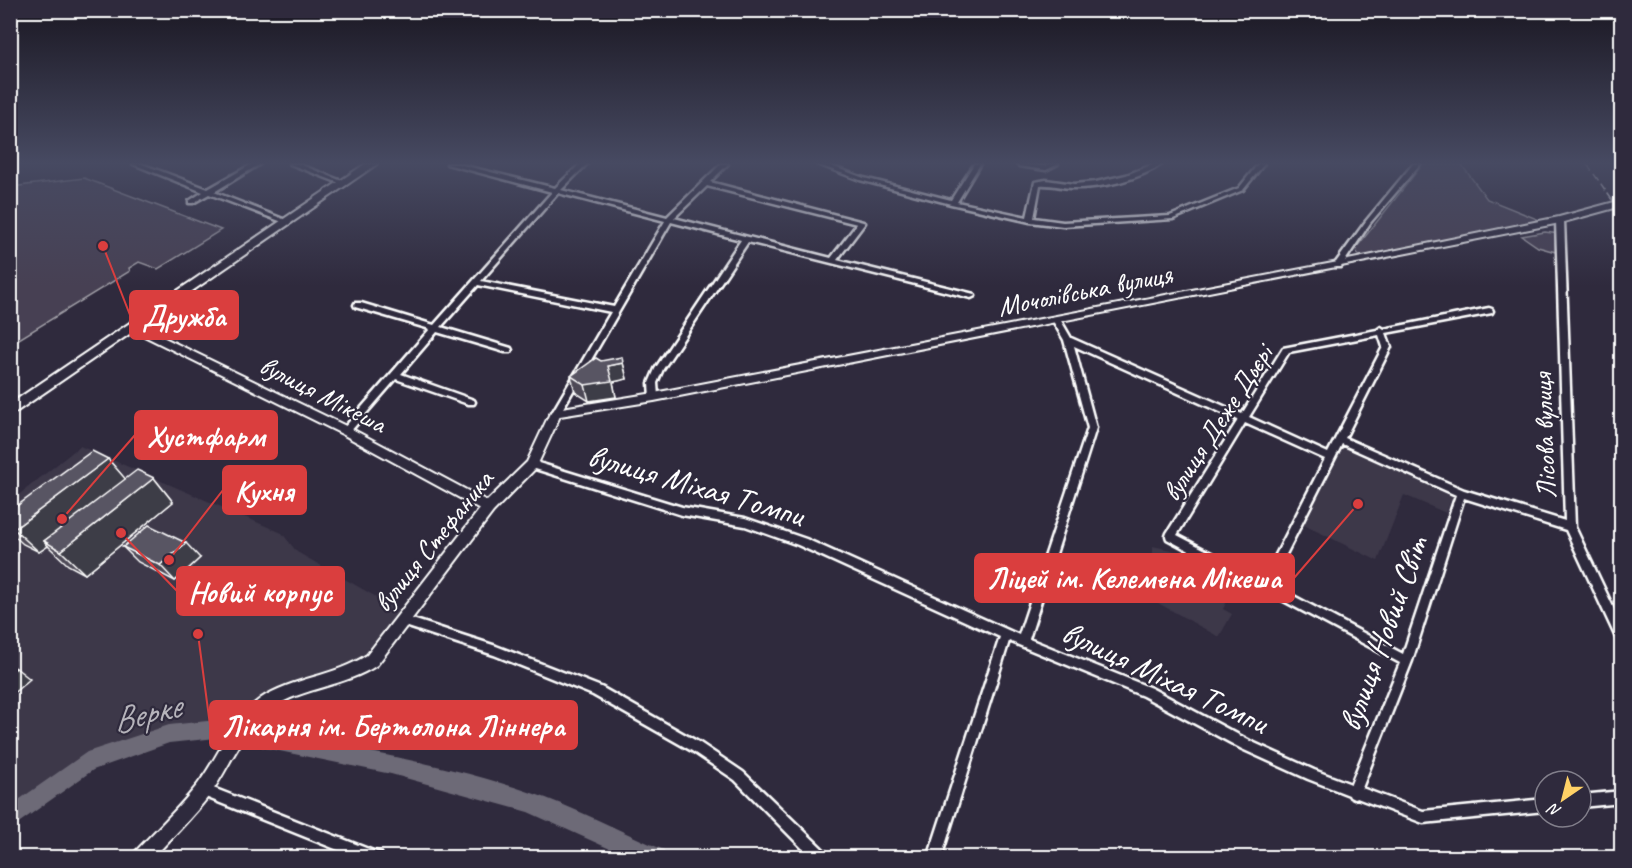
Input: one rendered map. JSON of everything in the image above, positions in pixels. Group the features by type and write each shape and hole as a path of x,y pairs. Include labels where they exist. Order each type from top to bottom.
{"highway":[{"path":"10,411 313,205"}],"main road":[{"name":"Мочолівська вулиця","path":"556,413 654,397 1057,321 1560,220 1617,205"},
{"name":"вулиця Мікеша","path":"134,327 346,431 488,507"},
{"name":"вулиця Стефаника","path":"141,858 204,790 247,723 264,705 280,695 357,671 372,660 488,507 532,465 556,413"}],"street":[{"path":"242,205 287,222"},
{"path":"346,431 544,205"},
{"path":"608,205 971,296"},
{"name":"вулиця Стефаника","path":"556,413 669,219 683,205"},
{"path":"789,205 861,223 832,262"},
{"path":"960,205 1030,220 1063,224 1171,218 1204,205"},
{"path":"1030,220 1033,205"},
{"path":"1338,265 1383,205"},
{"name":"Лісова вулиця","path":"1560,220 1570,527 1622,639"},
{"path":"654,397 653,383 659,369 746,240"},
{"path":"475,282 614,310"},
{"path":"358,305 508,350"},
{"name":"вулиця Деже Дьєрі","path":"1264,587 1171,536 1286,350 1489,311"},
{"path":"1023,640 1092,428 1068,340 1057,321"},
{"path":"1382,330 1387,346 1264,587 1406,661"},
{"path":"1068,340 1331,458"},
{"path":"394,375 471,402"},
{"path":"1340,439 1461,493 1570,527"},
{"name":"вулиця Міхая Томпи","path":"532,465 682,511 745,522 802,542 1006,635 1147,692 1246,745 1354,792 1423,817 1533,806"},
{"name":"вулиця Новий Світ","path":"1354,792 1406,661 1461,493"},
{"path":"403,621 496,651 597,691 696,747 739,776 822,858"},
{"path":"934,858 1006,635"},
{"path":"204,790 376,858"},
{"path":"1593,800 1622,797"}],"shaded area":[{"path":"11,205 154,205 221,230 158,269 139,262 129,268 130,271 11,344"},
{"path":"1391,205 1501,205 1542,221 1364,256 1357,254 1356,248"},
{"path":"1545,232 1559,234 1559,253 1538,247 1522,236"},
{"path":"80,446 282,533 297,552 403,612 368,656 238,723 228,721 171,727 88,755 11,811 11,501"},
{"path":"1344,446 1453,495 1446,513 1404,495 1378,561 1304,525"},
{"path":"1153,546 1184,553 1238,581 1223,609 1232,614 1219,637 1131,588 1153,553"}],"building":[{"path":"622,357 623,363 608,366 612,381 585,385 571,376 596,358 601,361"},
{"path":"92,451 108,459 14,529 10,527 10,511"},
{"path":"137,470 154,478 61,551 44,541"},
{"path":"149,525 186,543 160,565 123,547"},
{"path":"10,664 16,668 10,673"}],"waterway":[{"name":"Верке","path":"10,819 87,762 169,734 226,728 265,739 391,764 529,802 656,858"}],"railway":[{"path":"1615,205 1622,214"}],"place":[{"name":"Дружба","path":"103,246"},
{"name":"Ліцей ім. Келемена Мікеша","path":"1358,504"},
{"name":"Хустфарм","path":"62,519"},
{"name":"Новий корпус","path":"121,533"},
{"name":"Кухня","path":"169,560"},
{"name":"Лікарня ім. Бертолона Ліннера","path":"198,634"}]}
